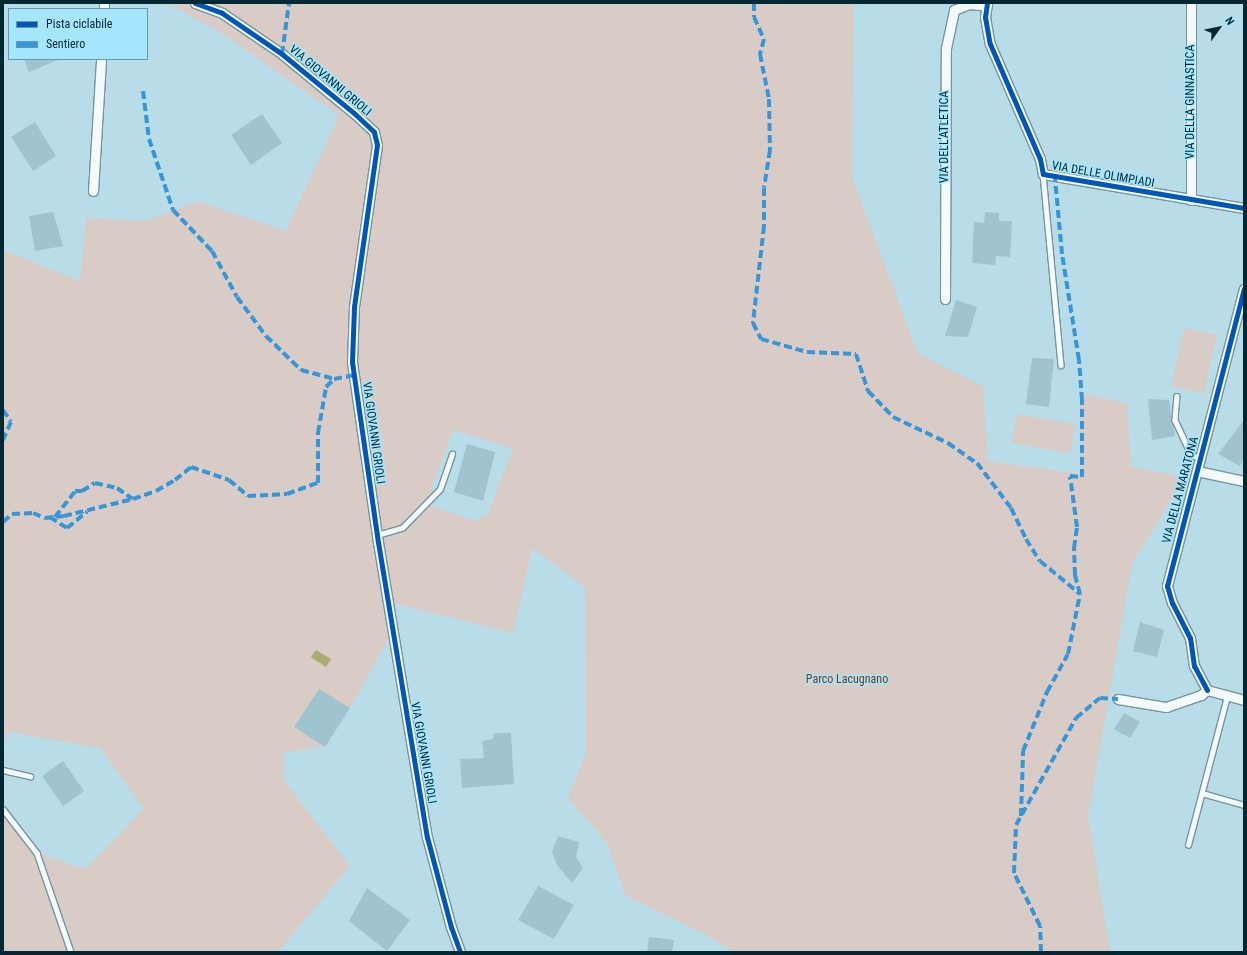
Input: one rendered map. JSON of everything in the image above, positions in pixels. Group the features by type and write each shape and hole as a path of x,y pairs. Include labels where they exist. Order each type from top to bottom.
{"street":[{"name":"VIA GIOVANNI GRIOLI","path":"195,3 222,13 282,54 356,114 374,132 377,146 354,307 352,362 377,535 427,836 451,927 460,952"},
{"name":"VIA DELLA GINNASTICA","path":"1191,3 1191,200"},
{"name":"VIA DELL'ATLETICA","path":"945,299 946,48 954,10 969,4 987,4"},
{"name":"VIA DELLE OLIMPIADI","path":"987,4 985,17 990,44 1040,159 1043,174 1244,208"},
{"path":"93,191 101,60"},
{"name":"VIA DELLA MARATONA","path":"1207,690 1194,666 1190,638 1172,603 1167,586 1244,289"},
{"path":"1197,471 1244,481"},
{"path":"1118,699 1166,707 1201,695 1207,690 1244,700"}],"lane":[{"path":"1043,174 1061,364"},
{"path":"1177,396 1175,420 1191,455 1200,458"},
{"path":"377,535 402,528 440,489 452,454"},
{"path":"1188,845 1227,696"},
{"path":"3,770 30,776"},
{"path":"1202,793 1244,805"},
{"path":"3,809 37,853 71,952"}],"green space":[{"name":"Parco Lacugnano","path":"167,3 854,3 852,177 918,354 983,386 988,461 1081,474 1080,393 1127,403 1131,467 1185,477 1132,564 1088,816 1110,952 733,952 710,937 625,895 607,843 568,798 586,753 585,587 532,548 513,633 388,602 392,632 350,708 319,689 325,747 283,753 284,780 350,866 278,952 3,952 3,805 37,853 85,869 144,809 100,748 9,732 3,743 3,250 80,281 86,218 146,221 198,201 286,231 339,115 223,34","holes":["520,429 488,514 476,521 426,504 453,430 512,448"]},
{"path":"1184,328 1217,335 1204,393 1171,386"},
{"path":"1017,414 1075,424 1070,453 1012,443"}],"shaded area":[{"path":"316,650 331,659 326,667 311,657"}],"building":[{"path":"24,60 58,60 29,72"},
{"path":"262,114 282,143 251,165 231,135"},
{"path":"35,122 56,156 33,171 11,137"},
{"path":"53,212 63,246 35,251 29,216"},
{"path":"985,212 999,213 999,221 1012,221 1010,257 996,256 995,265 972,263 974,222 984,223"},
{"path":"956,300 977,307 968,337 945,336"},
{"path":"1032,358 1054,359 1049,407 1026,404"},
{"path":"1148,399 1169,400 1175,436 1152,440"},
{"path":"1244,420 1244,460 1240,466 1218,454"},
{"path":"467,444 495,452 483,501 454,492"},
{"path":"1140,622 1164,630 1157,657 1133,651"},
{"path":"319,689 350,708 325,747 294,727"},
{"path":"1124,713 1140,722 1130,738 1114,729"},
{"path":"494,733 511,733 514,784 462,788 460,759 484,758 482,741 493,739"},
{"path":"63,761 84,791 63,806 42,776"},
{"path":"558,836 579,842 576,857 583,868 572,883 557,865 552,852"},
{"path":"538,886 574,905 554,939 518,920"},
{"path":"367,888 410,920 387,951 349,921"},
{"path":"649,937 674,940 672,952 647,952"}],"marked path":[{"path":"282,54 289,3"},
{"path":"754,3 754,17 764,39 760,54 769,99 770,150 764,188 764,226 753,323 761,339 807,352 856,354 868,391 893,417 948,443 977,463 1011,508 1026,539 1040,561 1080,594"},
{"path":"143,91 149,139 173,210 212,251 237,297 266,336 301,370 334,379"},
{"path":"1021,816 1023,751 1047,692 1068,654 1080,594 1075,575 1074,548 1077,527 1070,476 1082,477 1082,400 1079,360 1062,254 1055,178"},
{"path":"3,522 12,514 33,513 45,518 64,516 133,499 156,491 175,480 191,467 229,480 248,496 287,494 318,483 318,433 326,387 334,379 354,375"},
{"path":"3,410 11,422 3,440"},
{"path":"55,517 75,491 82,491 95,483 117,488 133,499"},
{"path":"50,517 67,528 87,512"},
{"path":"1041,952 1040,926 1014,873 1016,825 1076,718 1100,698 1118,699"}],"cycle path":[{"path":"195,3 222,13 282,54 355,114 374,132 377,145 354,307 352,362 378,542 427,837 451,927 460,952"},
{"path":"987,3 985,17 990,44 1040,159 1043,174 1244,208"},
{"path":"1207,690 1194,666 1190,638 1172,603 1167,586 1244,289"}]}
